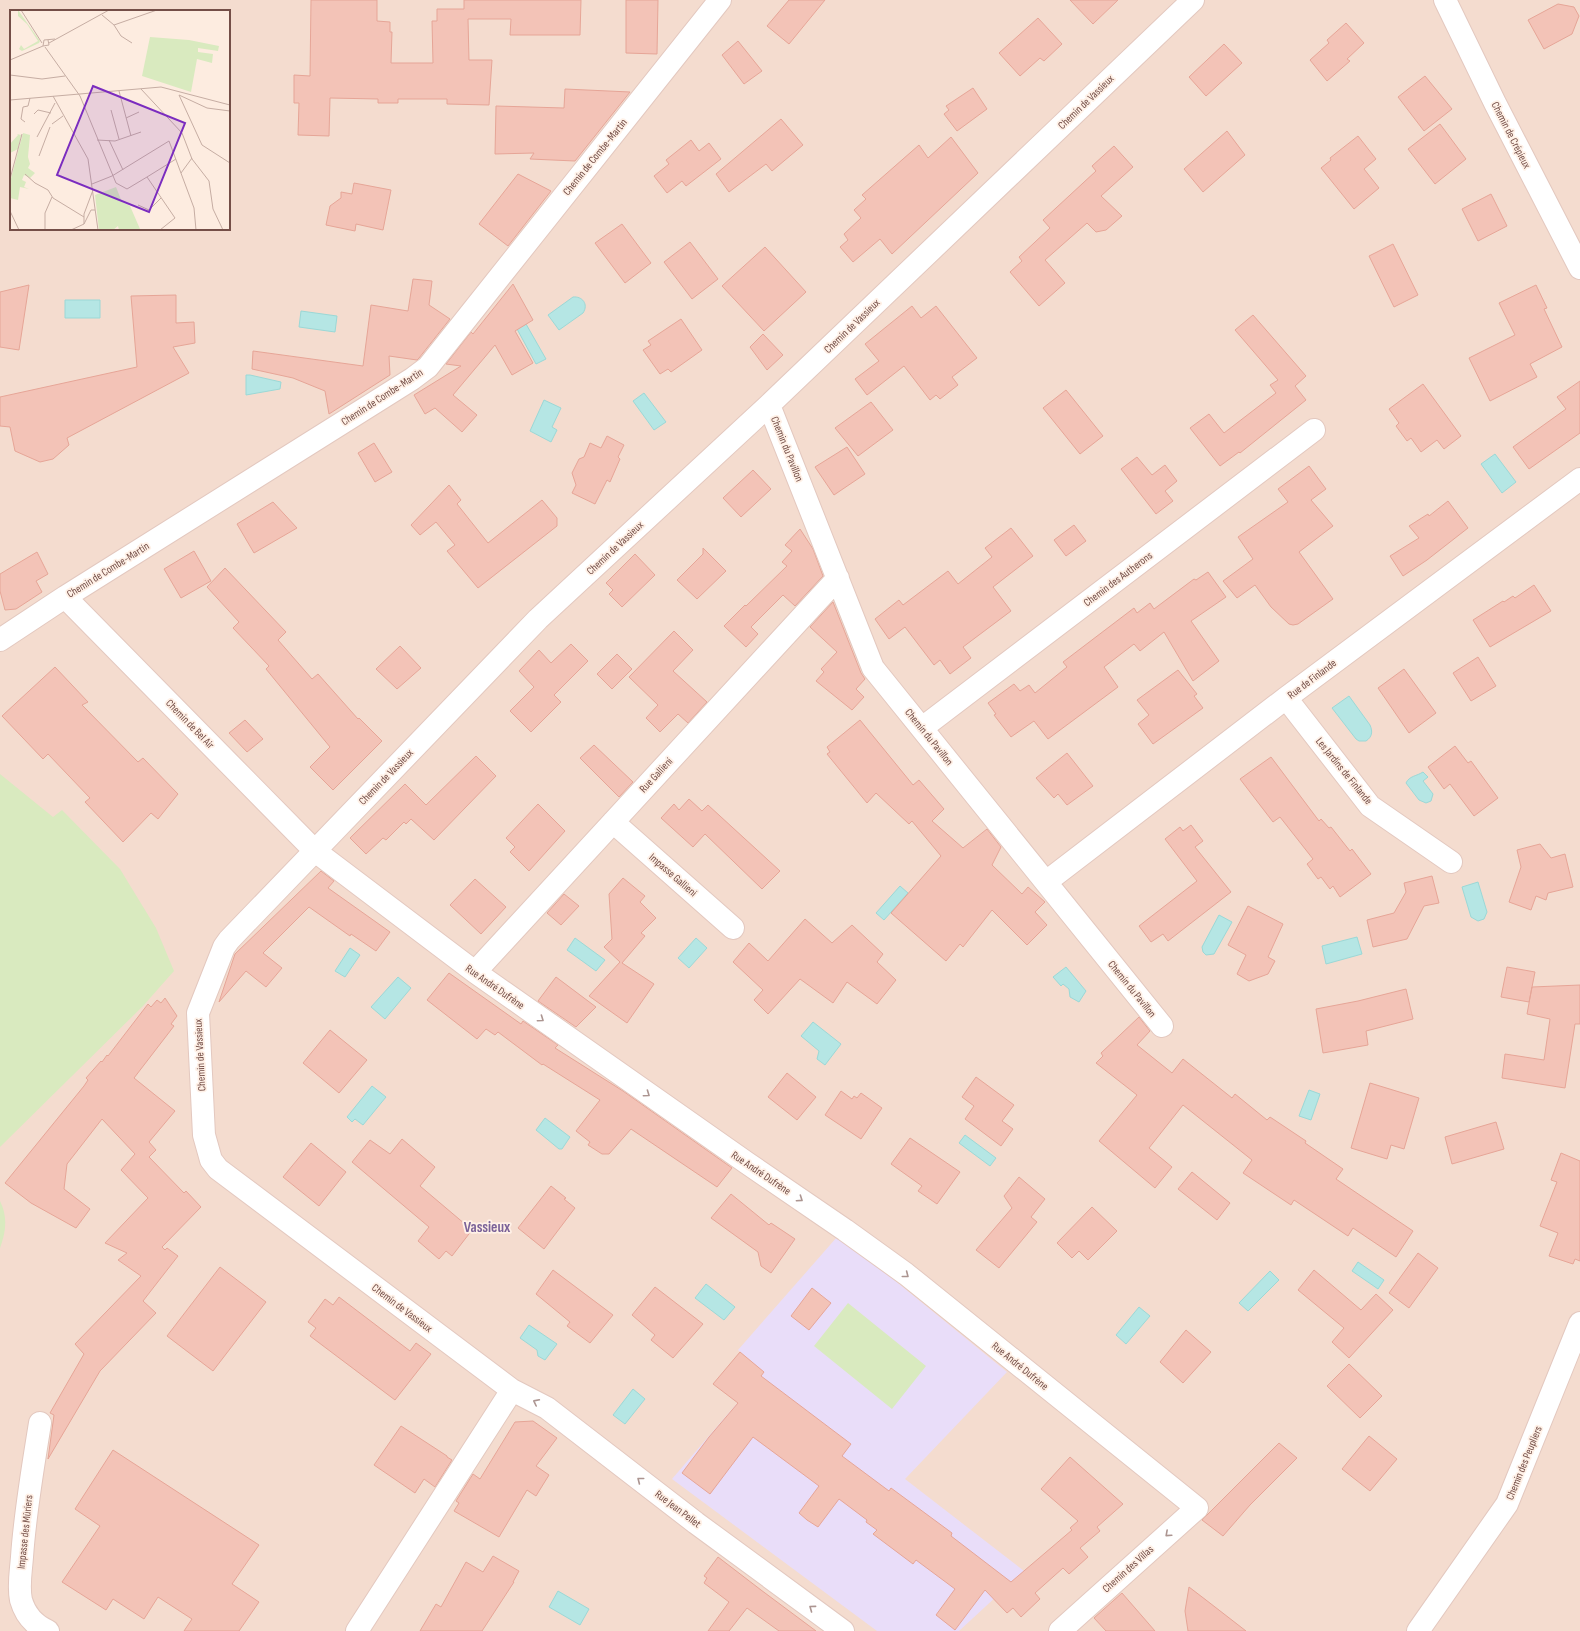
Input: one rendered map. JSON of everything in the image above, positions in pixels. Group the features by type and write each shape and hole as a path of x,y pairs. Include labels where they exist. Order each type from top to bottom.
{"street":[{"name":"Chemin de Combe-Martin","path":"0,640 65,597 412,379 428,367 720,0"},
{"name":"Chemin de Vassieux","path":"512,1390 218,1169 211,1160 204,1135 198,1013 224,947 228,940 538,619 769,405 1193,0"},
{"name":"Chemin de Crépieux","path":"1445,0 1498,110 1580,268"},
{"name":"Chemin du Pavillon","path":"769,405 873,668 1162,1026"},
{"name":"Chemin des Autherons","path":"922,728 1314,430"},
{"name":"Rue de Finlande","path":"1046,882 1286,698 1580,479"},
{"name":"Rue Gallieni","path":"475,972 838,578"},
{"name":"Chemin de Bel Air","path":"65,597 314,851"},
{"name":"Les Jardins de Finlande","path":"1286,698 1370,806 1451,862"},
{"name":"Impasse Gallieni","path":"613,822 733,928"},
{"name":"Rue André Dufrène","path":"314,851 475,972 906,1274 1197,1508"},
{"name":"Chemin des Peupliers","path":"1418,1631 1507,1504 1580,1323"},
{"path":"357,1631 512,1390"},
{"name":"Rue Jean Pellet","path":"512,1390 547,1408 696,1523 843,1631"},
{"name":"Impasse des Mûriers","path":"40,1423 25,1523 19,1588 25,1611 38,1627 48,1631"},
{"name":"Chemin des Villas","path":"1060,1631 1197,1508"}],"shaded area":[{"path":"0,0 1580,0 1580,1631 0,1631"},
{"path":"837,1237 882,1270 1007,1372 905,1479 1024,1571 959,1631 877,1631 672,1479 764,1372 738,1350"}],"green space":[{"path":"0,774 53,817 62,810 120,869 156,928 174,971 143,1006 0,1147"},
{"path":"0,1201 3,1207 5,1224 4,1236 0,1248"},
{"path":"848,1303 926,1366 892,1409 814,1346"}],"water":[{"path":"573,297 584,301 585,310 559,330 548,315"},
{"path":"65,300 100,300 100,318 65,318"},
{"path":"301,311 337,316 335,332 299,327"},
{"path":"526,324 546,359 536,364 517,329"},
{"path":"246,375 281,382 280,389 246,395"},
{"path":"644,393 666,422 654,430 633,401"},
{"path":"544,400 561,408 552,427 557,430 551,442 530,431"},
{"path":"1495,454 1516,482 1502,493 1481,464"},
{"path":"1349,696 1370,725 1370,738 1366,741 1359,741 1356,739 1332,708"},
{"path":"1423,772 1428,777 1423,781 1433,794 1431,801 1426,803 1419,800 1406,783 1411,777"},
{"path":"1478,882 1487,912 1484,919 1478,921 1471,917 1462,887"},
{"path":"900,886 908,893 884,920 876,913"},
{"path":"1219,915 1232,922 1214,954 1206,955 1203,952 1202,947"},
{"path":"1357,937 1362,954 1326,964 1322,946"},
{"path":"575,938 605,960 596,971 567,950"},
{"path":"696,938 707,948 689,968 678,958"},
{"path":"350,948 360,955 345,977 335,971"},
{"path":"1066,967 1086,991 1079,1002 1070,997 1069,989 1063,984 1061,986 1053,977"},
{"path":"398,977 411,988 385,1019 371,1007"},
{"path":"813,1022 841,1044 825,1065 817,1059 819,1051 801,1036"},
{"path":"372,1086 386,1097 363,1125 355,1119 352,1122 347,1117"},
{"path":"1309,1090 1320,1094 1311,1120 1299,1116"},
{"path":"545,1118 570,1137 562,1149 559,1149 536,1130"},
{"path":"965,1135 996,1158 990,1166 959,1143"},
{"path":"1358,1262 1384,1280 1378,1289 1352,1271"},
{"path":"1270,1271 1279,1280 1248,1311 1239,1303"},
{"path":"706,1284 735,1307 724,1320 695,1298"},
{"path":"1139,1307 1150,1316 1126,1344 1116,1335"},
{"path":"529,1325 557,1344 545,1360 538,1356 537,1350 520,1338"},
{"path":"633,1389 645,1399 625,1424 613,1415"},
{"path":"558,1591 589,1609 580,1625 549,1607"}],"building":[{"path":"311,0 377,0 377,21 390,22 390,32 392,32 391,63 433,63 432,21 437,21 437,9 464,9 464,0 581,0 580,35 510,35 511,19 468,19 469,60 492,60 489,105 447,104 447,99 398,99 398,103 378,103 378,99 330,98 329,136 298,135 299,103 294,103 294,75 310,76"},
{"path":"626,0 658,0 657,54 626,53"},
{"path":"789,0 825,0 789,44 767,26"},
{"path":"1070,0 1118,0 1093,24"},
{"path":"1558,4 1574,7 1579,16 1572,34 1544,49 1528,20"},
{"path":"1038,18 1062,44 1044,61 1040,58 1020,76 999,53"},
{"path":"1346,23 1364,43 1347,59 1350,61 1327,81 1310,60 1329,43 1327,40"},
{"path":"738,41 762,71 744,84 722,55"},
{"path":"1224,44 1242,63 1206,96 1189,77"},
{"path":"1425,76 1452,109 1424,131 1398,97"},
{"path":"973,88 987,109 957,131 944,114 949,110 946,106"},
{"path":"565,89 630,92 575,161 530,159 534,153 495,154 496,106 564,108"},
{"path":"781,119 803,145 772,171 766,164 729,192 716,174"},
{"path":"1440,124 1466,159 1435,184 1408,149"},
{"path":"1227,131 1245,155 1203,192 1184,169"},
{"path":"1358,136 1376,159 1364,169 1379,188 1354,209 1321,168 1331,160 1330,158"},
{"path":"951,137 978,173 892,254 880,239 853,262 840,247 848,240 844,234 861,218 854,210 866,199 862,195 919,145 928,158"},
{"path":"691,140 699,151 709,143 721,159 686,186 682,181 667,193 654,176 669,164 666,160"},
{"path":"1114,146 1133,167 1101,196 1122,216 1106,230 1096,232 1087,223 1045,260 1065,283 1039,306 1010,272 1022,261 1019,257 1050,228 1043,220 1096,171 1092,166"},
{"path":"518,174 551,191 508,246 479,224"},
{"path":"354,183 391,190 383,230 356,224 355,231 326,225 330,206 341,198 341,192 352,194"},
{"path":"1491,194 1507,226 1478,241 1462,209"},
{"path":"622,224 651,263 625,283 595,243"},
{"path":"690,242 718,279 692,299 664,262"},
{"path":"1393,244 1418,295 1394,307 1369,256"},
{"path":"765,247 806,292 764,331 722,286"},
{"path":"413,279 432,281 429,305 450,319 417,360 389,356 390,375 329,414 325,391 293,378 252,369 253,351 363,366 371,305 408,311"},
{"path":"513,284 533,320 515,331 533,363 512,375 495,345 453,395 477,415 462,432 435,408 425,414 414,395 461,366 446,364 471,332 473,334"},
{"path":"29,285 19,350 0,347 0,292"},
{"path":"1536,285 1547,308 1544,309 1562,347 1530,364 1537,377 1490,401 1469,358 1515,335 1499,303"},
{"path":"176,295 176,323 194,322 195,343 173,347 189,373 67,438 69,445 53,459 40,462 15,451 10,427 0,426 0,397 137,367 131,296"},
{"path":"912,306 921,318 936,306 977,358 952,377 958,385 940,399 936,395 930,400 904,366 867,395 855,379 879,361 865,344"},
{"path":"1253,315 1306,376 1295,386 1306,400 1240,453 1239,452 1220,466 1190,428 1209,414 1224,433 1276,393 1270,385 1278,380 1235,330"},
{"path":"681,319 702,350 671,372 668,369 660,374 643,350 651,345 648,341"},
{"path":"763,334 783,355 767,370 750,347"},
{"path":"1580,381 1580,433 1529,469 1513,447 1566,409 1557,397"},
{"path":"1423,384 1461,436 1444,449 1437,440 1421,452 1411,438 1407,441 1396,426 1399,423 1389,409"},
{"path":"1066,390 1103,436 1080,454 1043,408"},
{"path":"871,402 893,430 858,456 835,428"},
{"path":"607,436 624,445 618,457 620,459 610,482 607,480 595,504 572,493 576,485 572,473 579,459 584,457 590,443 601,448"},
{"path":"374,443 392,472 375,482 358,453"},
{"path":"847,447 865,474 834,495 815,467"},
{"path":"1137,457 1152,475 1165,465 1177,481 1165,491 1173,501 1156,514 1121,469"},
{"path":"1309,466 1326,489 1311,500 1333,526 1299,552 1333,599 1298,624 1293,625 1289,624 1271,607 1255,585 1237,598 1223,581 1253,559 1238,537 1288,502 1278,489"},
{"path":"753,470 771,489 741,517 723,498"},
{"path":"449,485 461,500 457,504 488,543 542,500 557,518 557,526 478,588 447,551 455,545 436,522 420,535 411,525"},
{"path":"1448,501 1468,528 1427,560 1403,576 1390,556 1419,538 1409,526 1428,514 1429,516"},
{"path":"273,502 297,528 254,553 237,524"},
{"path":"1074,525 1086,541 1066,556 1054,540"},
{"path":"1011,528 1033,556 993,587 1011,611 963,647 971,658 950,674 940,660 934,665 905,627 889,639 875,619 899,600 903,605 948,571 958,584 992,557 985,548"},
{"path":"800,529 813,549 823,576 795,606 783,595 751,627 758,634 746,647 724,626 787,566 782,562 792,551 785,545"},
{"path":"703,548 726,571 697,599 677,580 703,554"},
{"path":"194,551 211,581 181,598 164,569"},
{"path":"37,552 48,574 36,581 42,592 16,609 5,610 0,591 0,574"},
{"path":"635,554 655,575 622,607 609,594 613,590 606,583"},
{"path":"225,568 286,632 278,640 312,679 318,674 358,719 359,718 382,741 333,790 310,767 330,747 266,669 269,666 233,628 239,622 207,587"},
{"path":"1208,572 1226,597 1191,621 1219,661 1193,681 1164,632 1140,651 1134,644 1104,667 1118,687 1048,739 1034,721 1011,737 994,715 996,714 988,703 1014,684 1020,691 1029,685 1035,693 1067,667 1063,662 1134,608 1137,613 1150,603 1154,609 1194,579 1196,580"},
{"path":"1534,585 1551,611 1490,647 1473,620 1503,601 1504,602 1513,596 1515,598"},
{"path":"833,602 861,673 865,679 856,689 864,697 852,710 816,681 824,672 821,669 837,652 810,627"},
{"path":"674,631 693,650 673,671 707,702 688,723 678,714 660,732 646,718 658,705 629,677"},
{"path":"571,644 588,661 554,695 561,702 531,732 510,711 534,687 519,671 539,650 551,663"},
{"path":"400,646 421,668 397,689 376,669"},
{"path":"617,654 632,669 612,689 597,674"},
{"path":"1478,657 1496,686 1471,701 1453,673"},
{"path":"55,667 88,702 82,705 138,762 143,758 178,794 158,819 151,813 123,842 85,802 90,798 48,754 43,759 2,716"},
{"path":"1404,669 1436,713 1409,733 1378,688"},
{"path":"1178,670 1197,694 1194,696 1203,708 1153,744 1138,724 1149,715 1137,700"},
{"path":"245,720 263,739 247,752 229,733"},
{"path":"860,720 913,785 919,780 944,809 932,821 963,848 987,829 1001,847 992,865 1022,894 1028,887 1045,902 1035,912 1047,925 1027,945 992,910 963,947 960,944 946,961 891,913 941,856 912,821 909,824 876,793 867,803 827,754 830,752 827,747"},
{"path":"594,745 633,782 619,797 580,758"},
{"path":"1455,746 1468,763 1471,761 1498,798 1474,816 1450,784 1444,789 1428,767"},
{"path":"1067,753 1093,786 1067,805 1058,794 1054,798 1036,778"},
{"path":"476,756 496,776 434,840 411,819 406,824 404,822 386,840 383,838 366,854 350,838 405,784 426,805"},
{"path":"1271,757 1319,821 1321,819 1329,828 1331,827 1350,851 1352,849 1371,874 1340,897 1333,886 1330,889 1321,877 1318,879 1307,864 1313,859 1280,817 1273,822 1240,779"},
{"path":"689,799 702,811 708,805 780,871 762,889 705,834 693,847 661,818 674,804 679,810"},
{"path":"538,804 565,831 529,871 510,852 515,847 506,838"},
{"path":"1191,825 1203,841 1195,847 1231,892 1168,941 1163,934 1151,942 1139,926 1197,881 1165,839 1180,827 1183,831"},
{"path":"1540,844 1551,858 1565,854 1573,887 1548,893 1546,900 1536,896 1531,910 1509,902 1521,867 1517,850"},
{"path":"321,871 334,881 328,888 390,932 376,951 351,934 350,936 309,907 263,953 282,968 266,987 246,971 219,1002 235,954"},
{"path":"1432,876 1439,903 1424,906 1407,939 1373,947 1367,920 1394,913 1406,892 1404,883"},
{"path":"623,878 645,896 640,902 656,918 641,933 645,936 622,963 654,984 627,1023 589,996 620,962 604,947 612,939 609,894"},
{"path":"475,879 506,907 481,934 450,905"},
{"path":"564,894 579,906 561,925 547,913"},
{"path":"1248,906 1283,924 1268,957 1275,961 1268,974 1249,981 1237,974 1246,955 1228,945"},
{"path":"805,919 832,943 852,925 883,954 877,962 896,980 877,1004 847,982 833,1003 800,979 768,1014 754,1000 763,990 733,962 749,943 768,961"},
{"path":"1507,967 1535,972 1529,1002 1501,997"},
{"path":"449,973 521,1024 523,1021 558,1045 555,1048 623,1091 732,1168 717,1187 631,1129 609,1154 602,1154 588,1145 590,1142 576,1131 600,1100 543,1064 542,1065 498,1032 495,1035 486,1029 477,1039 427,1000"},
{"path":"556,977 596,1007 576,1027 538,1001"},
{"path":"1580,985 1580,1024 1575,1024 1565,1088 1502,1078 1505,1054 1544,1060 1550,1019 1527,1014 1532,987"},
{"path":"1406,989 1413,1019 1366,1031 1368,1045 1323,1053 1316,1009 1358,1001"},
{"path":"165,998 177,1016 171,1024 174,1026 134,1078 175,1111 149,1142 156,1150 149,1157 184,1193 186,1191 201,1207 162,1247 165,1250 167,1248 178,1256 143,1301 156,1313 100,1371 48,1459 54,1415 50,1413 84,1354 75,1344 141,1276 118,1260 127,1253 105,1243 148,1198 121,1170 135,1154 102,1119 67,1164 64,1189 90,1209 76,1228 31,1203 5,1183 84,1086 88,1080 86,1078 107,1055 108,1056 148,1004 151,1007 157,1000 161,1003"},
{"path":"1139,1017 1150,1031 1137,1045 1172,1073 1183,1059 1232,1098 1235,1094 1267,1120 1270,1117 1306,1141 1305,1143 1343,1169 1336,1179 1413,1231 1396,1257 1353,1228 1348,1236 1294,1200 1291,1205 1243,1173 1252,1160 1183,1105 1149,1148 1172,1167 1155,1188 1099,1141 1137,1095 1096,1063 1103,1056 1101,1053"},
{"path":"330,1030 367,1060 339,1093 303,1063"},
{"path":"787,1073 816,1097 797,1120 768,1097"},
{"path":"976,1077 1014,1105 1002,1121 1013,1129 1001,1146 965,1119 974,1106 962,1097"},
{"path":"1370,1083 1419,1098 1404,1149 1391,1145 1387,1159 1351,1148"},
{"path":"841,1091 852,1099 854,1096 857,1098 861,1093 882,1108 861,1139 825,1115"},
{"path":"1496,1122 1504,1149 1452,1164 1445,1137"},
{"path":"910,1138 960,1172 937,1204 918,1191 922,1186 891,1164"},
{"path":"402,1139 435,1167 420,1186 472,1230 452,1256 446,1251 439,1259 418,1241 429,1227 352,1162 370,1140 390,1154"},
{"path":"311,1143 346,1172 319,1206 283,1177"},
{"path":"1561,1153 1580,1161 1580,1261 1575,1259 1573,1264 1549,1256 1558,1233 1540,1226 1557,1182 1551,1180"},
{"path":"1192,1172 1230,1203 1217,1220 1178,1189"},
{"path":"1019,1177 1045,1199 1031,1217 1037,1222 999,1268 976,1250 1012,1208 1004,1196"},
{"path":"551,1186 566,1198 564,1199 575,1208 544,1249 518,1228"},
{"path":"731,1194 769,1225 771,1223 795,1239 771,1273 761,1266 758,1252 711,1218"},
{"path":"1092,1207 1117,1231 1088,1260 1079,1251 1072,1258 1057,1243"},
{"path":"1418,1253 1438,1268 1409,1308 1389,1293"},
{"path":"220,1267 266,1302 213,1371 167,1336"},
{"path":"553,1270 613,1315 590,1343 567,1326 570,1322 536,1294"},
{"path":"1314,1270 1361,1310 1376,1294 1393,1310 1349,1358 1332,1342 1344,1328 1298,1290"},
{"path":"655,1287 703,1324 673,1358 651,1340 655,1335 632,1315"},
{"path":"812,1288 831,1303 809,1330 791,1316"},
{"path":"339,1297 410,1351 416,1343 431,1354 395,1400 310,1336 316,1328 308,1322 325,1299 333,1305"},
{"path":"1186,1330 1211,1352 1183,1383 1160,1362"},
{"path":"740,1352 764,1372 761,1376 851,1444 842,1456 889,1491 891,1488 952,1533 951,1536 1011,1582 1072,1530 1070,1528 1078,1521 1041,1489 1070,1457 1123,1504 1097,1527 1100,1531 1080,1548 1088,1557 1069,1574 1063,1568 1035,1593 1040,1599 1021,1617 1013,1608 1007,1613 985,1590 955,1630 936,1615 955,1589 916,1560 913,1564 873,1534 877,1530 866,1522 867,1520 839,1499 818,1527 807,1520 799,1513 819,1486 753,1437 710,1494 682,1473 709,1437 738,1403 713,1384"},
{"path":"1349,1364 1382,1396 1360,1418 1327,1386"},
{"path":"533,1421 557,1438 536,1466 549,1475 536,1496 527,1490 499,1537 454,1511 459,1503 456,1501 473,1474 480,1479 515,1422"},
{"path":"401,1426 452,1460 435,1487 424,1479 415,1493 374,1465"},
{"path":"1369,1436 1397,1459 1370,1491 1342,1469"},
{"path":"1279,1443 1297,1458 1250,1505 1223,1536 1202,1520"},
{"path":"113,1450 259,1545 232,1584 259,1602 239,1631 184,1631 192,1619 158,1597 144,1619 113,1599 106,1610 62,1582 100,1526 75,1509"},
{"path":"493,1556 519,1571 514,1582 482,1631 420,1631 436,1604 441,1607 466,1562 483,1572"},
{"path":"718,1557 816,1631 779,1631 747,1608 729,1631 708,1631 729,1602 704,1583 707,1578 704,1576"},
{"path":"1189,1587 1246,1631 1188,1631 1185,1611"},
{"path":"1122,1593 1155,1631 1106,1631 1094,1618"}],"district":[{"name":"Vassieux","path":"487,1227"}]}
